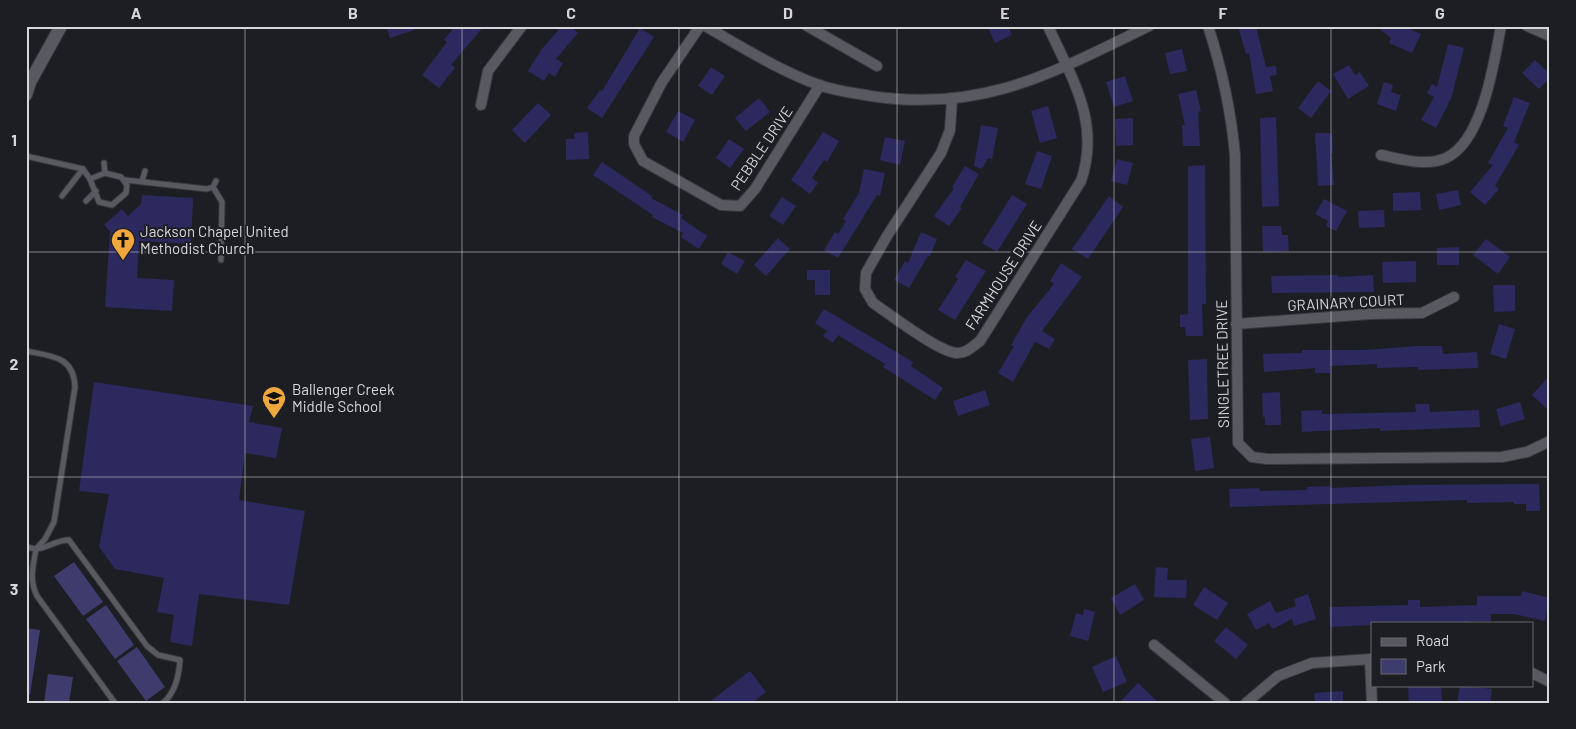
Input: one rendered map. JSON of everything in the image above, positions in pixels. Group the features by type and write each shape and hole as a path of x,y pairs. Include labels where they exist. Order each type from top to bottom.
{"main road":[{"path":"26,96 30,82 60,26"}],"street":[{"path":"481,105 488,71 522,26"},
{"name":"PEBBLE DRIVE","path":"700,26 662,82 634,136 634,144 643,161 721,206 740,206 755,189 820,86"},
{"path":"705,26 753,53 820,86 906,101 952,99 982,95 1031,81 1149,26"},
{"path":"807,26 877,66"},
{"path":"1048,26 1066,66"},
{"name":"SINGLETREE DRIVE","path":"1208,26 1225,82 1231,115 1234,155 1238,443 1252,457 1267,460 1502,457 1527,452 1550,441"},
{"path":"1381,155 1412,162 1431,161 1446,158 1458,148 1480,114 1488,95 1500,26"},
{"path":"1527,26 1550,36"},
{"name":"FARMHOUSE DRIVE","path":"952,99 950,130 941,153 887,236 866,272 864,281 867,296 872,303 932,342 956,353 965,352 980,341 1081,181 1089,149 1087,122 1081,96 1066,66"},
{"name":"GRAINARY COURT","path":"1236,324 1370,314 1422,313 1454,297"},
{"path":"1154,645 1225,703"},
{"path":"1246,703 1278,676 1304,666 1371,659"},
{"path":"1534,674 1550,682"},
{"path":"1372,686 1372,703"}],"lane":[{"path":"26,156 83,169 96,191 99,202 112,205 126,194 128,185 122,177 104,173 90,179"},
{"path":"104,163 104,173"},
{"path":"62,196 83,169"},
{"path":"142,182 145,171"},
{"path":"125,180 207,189 213,186 216,180"},
{"path":"213,186 222,202 222,260"},
{"path":"86,201 96,191"},
{"path":"26,352 56,356 68,364 75,377 54,522 45,539 36,549 31,576 32,585 37,596 115,703"},
{"path":"26,547 46,548 57,540 69,540 147,646 158,655 180,660 175,684 169,698 163,703"}],"green space":[{"path":"74,562 103,602 83,616 54,576"},
{"path":"106,605 134,645 115,659 86,619"},
{"path":"26,628 40,630 30,695 26,694"},
{"path":"137,647 165,687 146,701 117,661"},
{"path":"48,674 73,677 69,703 44,703"}],"building":[{"path":"386,26 419,26 420,28 390,38"},
{"path":"455,26 484,26 451,65 455,68 439,88 422,75 447,42 444,40"},
{"path":"562,26 570,26 578,33 556,59 563,63 555,77 549,73 544,81 528,71 541,50"},
{"path":"987,26 1008,26 1012,35 995,43"},
{"path":"1238,26 1256,26 1266,67 1276,66 1277,75 1270,76 1273,91 1256,94 1249,53 1246,54"},
{"path":"1376,26 1403,26 1421,34 1412,53 1389,43 1391,38"},
{"path":"640,28 654,37 602,118 587,108 600,90 602,91"},
{"path":"1448,44 1464,48 1451,99 1436,128 1421,120 1434,97 1427,93 1432,84 1437,87"},
{"path":"1182,49 1187,71 1170,74 1165,53"},
{"path":"1535,60 1550,74 1550,78 1539,89 1522,73"},
{"path":"1349,65 1355,75 1360,72 1369,86 1348,99 1333,74"},
{"path":"711,67 725,76 712,95 698,86"},
{"path":"1125,76 1133,101 1114,107 1106,82"},
{"path":"1318,81 1331,91 1311,118 1298,108"},
{"path":"1384,82 1393,85 1391,92 1401,95 1396,111 1377,104"},
{"path":"1196,90 1201,111 1198,112 1200,146 1183,146 1182,125 1185,125 1178,94"},
{"path":"1514,97 1530,103 1514,142 1519,145 1495,186 1499,189 1485,205 1470,192 1493,165 1488,163 1508,128 1503,126"},
{"path":"759,98 770,112 746,131 735,118"},
{"path":"538,103 551,115 525,143 512,130"},
{"path":"1048,106 1057,138 1040,143 1031,111"},
{"path":"678,111 695,120 683,142 666,132"},
{"path":"1276,117 1279,206 1262,207 1260,118"},
{"path":"1133,118 1133,145 1116,146 1115,119"},
{"path":"981,125 998,128 992,159 988,158 982,169 974,166"},
{"path":"588,132 589,159 566,160 566,139 575,139 574,133"},
{"path":"823,132 839,141 827,162 824,160 812,178 818,183 810,194 791,180"},
{"path":"1315,133 1332,133 1333,153 1331,153 1334,185 1318,186"},
{"path":"885,137 905,141 900,165 880,160"},
{"path":"729,139 744,149 730,168 716,158"},
{"path":"1037,151 1052,156 1041,189 1025,184"},
{"path":"1117,159 1133,163 1127,185 1111,181"},
{"path":"602,162 652,196 651,198 683,215 681,218 707,236 699,249 681,237 683,233 652,217 653,215 593,175"},
{"path":"1205,165 1206,304 1202,304 1203,336 1186,336 1185,327 1180,327 1180,315 1188,314 1188,166"},
{"path":"965,166 979,174 960,207 962,208 949,226 934,216 954,188 952,187"},
{"path":"864,169 885,173 880,196 877,195 838,258 824,250 835,232 838,234 846,221 843,219 859,193"},
{"path":"1458,190 1461,205 1439,210 1436,194"},
{"path":"1420,192 1421,210 1393,211 1393,193"},
{"name":"Jackson Chapel United Methodist Church","path":"142,195 193,198 191,244 139,241 137,278 174,280 172,311 105,307 110,231 104,225 122,209 128,216 141,204"},
{"path":"1012,195 1027,204 997,252 982,243"},
{"path":"1109,196 1123,207 1088,259 1072,249"},
{"path":"782,197 796,206 783,225 769,216"},
{"path":"1324,199 1347,211 1336,231 1326,226 1328,221 1315,214"},
{"path":"1384,210 1385,227 1359,228 1358,211"},
{"path":"1262,226 1281,226 1282,235 1288,235 1289,251 1263,252"},
{"path":"921,232 937,239 930,256 928,256 909,288 894,280 905,261 908,263"},
{"path":"778,238 790,249 766,276 754,265"},
{"path":"1486,239 1510,257 1498,274 1473,255"},
{"path":"1459,247 1459,265 1437,265 1437,248"},
{"path":"728,252 745,261 737,274 721,264"},
{"path":"966,260 986,271 955,320 938,310 958,279 955,277"},
{"path":"1416,261 1416,282 1383,283 1382,262"},
{"path":"1061,263 1082,277 1042,331 1055,339 1049,349 1035,342 1013,382 998,373 1014,346 1011,345 1027,317 1054,284 1050,281"},
{"path":"807,270 830,270 830,295 815,295 815,280 807,280"},
{"path":"1338,275 1338,277 1373,275 1374,292 1272,293 1271,276"},
{"path":"1493,285 1515,285 1515,311 1494,312"},
{"path":"824,309 913,362 911,366 943,388 935,400 883,367 885,364 838,335 833,343 823,336 827,331 815,323"},
{"path":"1499,324 1515,329 1506,359 1490,354"},
{"path":"1442,346 1443,354 1477,352 1478,368 1418,370 1418,367 1377,368 1377,364 1330,366 1330,373 1315,373 1315,368 1264,372 1263,354 1302,353 1302,350 1365,350"},
{"path":"1207,359 1208,419 1190,420 1188,360"},
{"path":"1550,375 1550,412 1532,395"},
{"path":"94,382 253,406 249,422 282,428 276,458 245,453 239,500 305,511 289,605 199,594 192,646 170,642 174,615 157,612 164,578 115,569 99,547 109,494 79,491"},
{"path":"985,390 990,405 958,416 953,401"},
{"path":"1280,392 1281,425 1265,425 1262,393"},
{"path":"1520,402 1525,419 1501,426 1496,409"},
{"path":"1415,404 1429,404 1430,412 1479,410 1480,427 1380,431 1380,428 1302,432 1301,411 1322,410 1322,414 1416,412"},
{"path":"1210,437 1214,468 1195,471 1191,439"},
{"path":"1539,484 1540,511 1526,511 1526,504 1514,504 1514,502 1467,503 1467,500 1230,507 1229,489 1259,488 1260,491 1307,490 1307,487 1330,486 1330,488 1406,485"},
{"path":"1156,567 1168,568 1167,580 1187,580 1186,598 1154,597"},
{"path":"1135,584 1144,600 1120,615 1111,598"},
{"path":"1204,587 1228,603 1217,620 1193,605"},
{"path":"1522,591 1550,598 1545,621 1514,614 1491,614 1491,621 1371,622 1371,625 1330,627 1329,607 1408,605 1408,600 1420,600 1420,607 1477,605 1477,596 1521,596"},
{"path":"1308,594 1316,619 1294,626 1292,619 1273,629 1269,623 1256,630 1247,614 1270,601 1276,613 1296,606 1294,599"},
{"path":"1084,609 1095,612 1088,641 1070,636 1076,613 1083,615"},
{"path":"1226,627 1248,645 1236,659 1214,641"},
{"path":"1116,656 1127,682 1103,692 1092,667"},
{"path":"750,671 766,692 752,703 708,703"},
{"path":"1138,683 1159,703 1119,703"},
{"path":"1408,686 1441,686 1442,703 1409,703"},
{"path":"1460,686 1492,689 1490,703 1457,703"},
{"path":"1343,691 1343,703 1315,703 1314,693"}],"place":[{"name":"Jackson Chapel United Methodist Church","path":"123,261"},
{"name":"Ballenger Creek Middle School","path":"274,419"}]}
